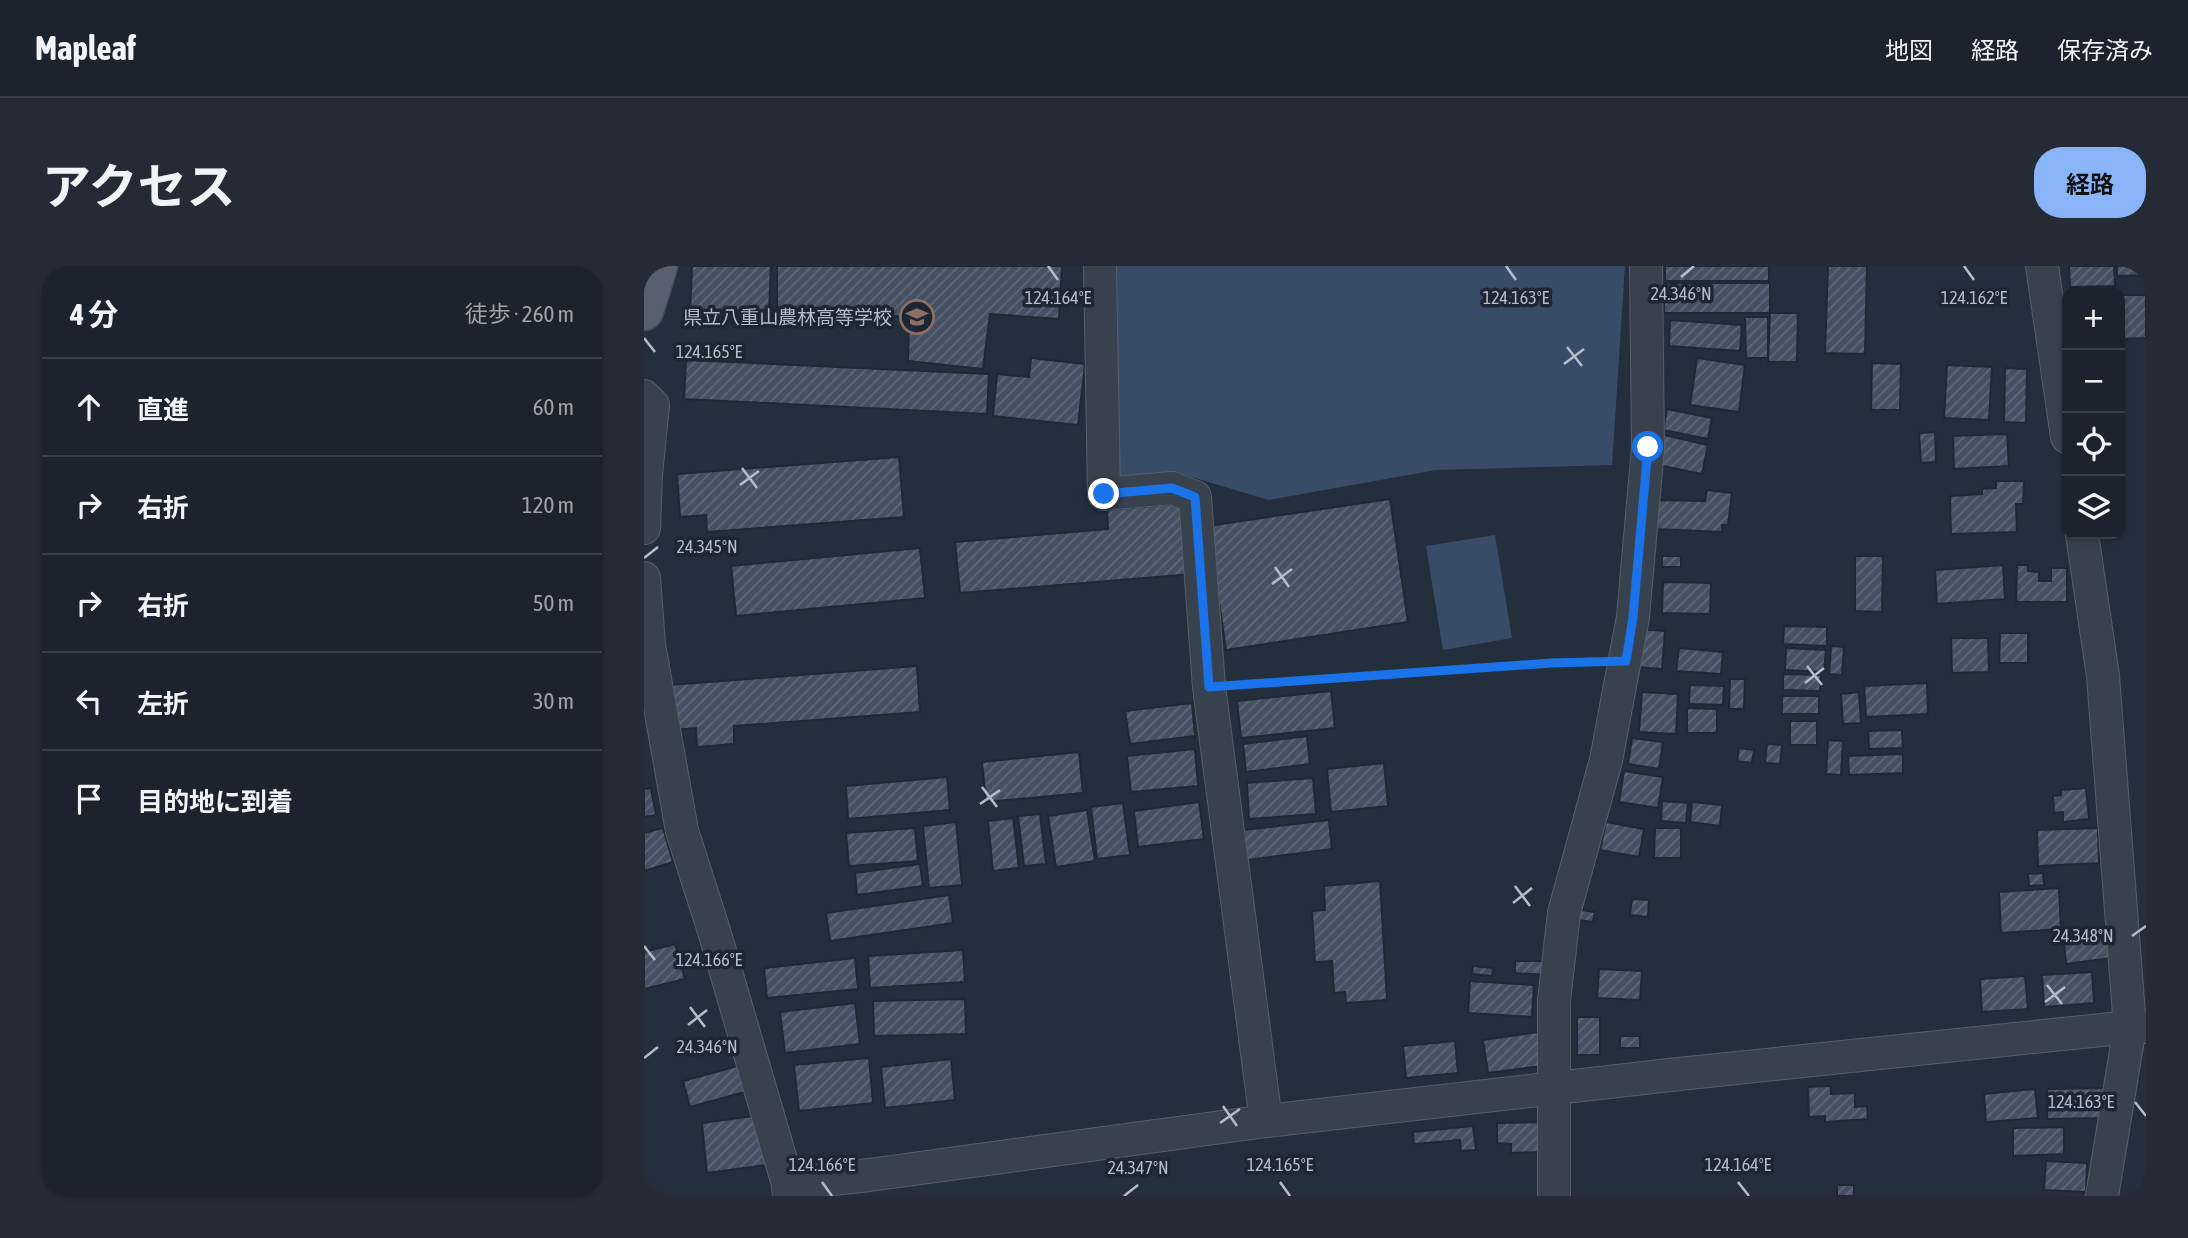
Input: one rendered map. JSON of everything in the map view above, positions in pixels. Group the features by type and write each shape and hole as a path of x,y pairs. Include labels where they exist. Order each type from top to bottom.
{"main road":[{"path":"644,311 658,266"}],"street":[{"path":"1100,266 1104,494 1172,488 1195,497 1209,687 1266,1121"},
{"path":"1554,1196 1555,1000 1564,913 1606,760 1633,617 1648,447 1646,266"},
{"path":"2042,266 2063,413"},
{"path":"644,396 653,405 644,528"},
{"path":"2083,539 2103,676 2138,1027 2102,1196"},
{"path":"644,578 649,645 682,831 718,944 789,1190 1266,1121 1693,1072 2138,1027"}],"path":[{"path":"1209,687 1551,663 1626,661"}],"water":[{"path":"1117,266 1625,266 1612,465 1436,470 1269,500 1175,472 1119,476"},
{"path":"1495,535 1512,638 1443,650 1426,546"}],"building":[{"path":"692,266 771,266 769,311 716,310 716,314 690,314"},
{"path":"777,266 1062,266 1059,319 990,314 983,369 908,361 909,317 777,309"},
{"path":"1665,266 1769,266 1769,281 1665,281"},
{"path":"1828,266 1867,266 1865,354 1825,353"},
{"path":"2069,266 2114,266 2115,286 2070,287"},
{"path":"2117,266 2146,266 2146,275 2117,276"},
{"path":"1664,283 1770,283 1770,313 1664,313"},
{"path":"2125,295 2146,295 2146,338 2125,339"},
{"path":"1770,313 1798,313 1797,362 1768,362"},
{"path":"1745,317 1768,317 1768,358 1746,358"},
{"path":"1670,320 1742,325 1740,351 1669,346"},
{"path":"1031,358 1085,364 1078,425 993,416 997,374 1029,377"},
{"path":"1697,358 1745,365 1739,412 1690,405"},
{"path":"686,360 989,374 987,414 684,399"},
{"path":"1872,363 1901,364 1900,410 1871,410"},
{"path":"1947,365 1992,367 1989,420 1944,418"},
{"path":"2005,368 2027,369 2026,423 2004,422"},
{"path":"1667,409 1712,418 1708,439 1663,430"},
{"path":"1935,432 1936,462 1921,463 1919,433"},
{"path":"2007,434 2009,466 1954,469 1953,436"},
{"path":"1664,435 1708,445 1702,474 1658,465"},
{"path":"899,457 904,517 707,532 706,515 680,517 677,474"},
{"path":"1996,481 2024,481 2023,504 2016,504 2017,532 1951,534 1950,496 1982,494 1982,489 1996,488"},
{"path":"1707,490 1732,493 1728,525 1722,525 1722,532 1655,529 1656,500 1705,501"},
{"path":"1390,499 1408,622 1226,650 1208,526"},
{"path":"1187,503 1193,574 960,593 955,542 1108,529 1107,510"},
{"path":"920,548 925,598 736,616 731,566"},
{"path":"1662,556 1681,556 1681,567 1662,567"},
{"path":"1855,556 1883,556 1882,612 1855,611"},
{"path":"2003,565 2005,599 1937,604 1935,570"},
{"path":"2017,565 2028,565 2028,571 2039,572 2039,581 2051,581 2051,568 2067,568 2067,602 2016,602"},
{"path":"1663,582 1711,583 1710,614 1662,613"},
{"path":"1784,626 1827,627 1827,646 1783,644"},
{"path":"1640,629 1665,631 1662,669 1636,667"},
{"path":"2000,633 2028,633 2028,663 1999,663"},
{"path":"1951,638 1988,638 1989,672 1952,673"},
{"path":"1831,646 1844,647 1842,675 1829,674"},
{"path":"1679,648 1723,652 1721,674 1676,671"},
{"path":"1786,648 1826,650 1824,672 1785,670"},
{"path":"917,666 920,712 734,726 734,744 697,747 696,728 673,730 670,685"},
{"path":"1783,674 1821,675 1820,691 1783,690"},
{"path":"1730,679 1745,679 1744,709 1729,709"},
{"path":"1927,683 1928,714 1866,717 1864,686"},
{"path":"1690,685 1724,686 1723,705 1689,704"},
{"path":"1331,691 1335,728 1241,738 1237,701"},
{"path":"1642,692 1678,694 1676,734 1639,732"},
{"path":"1859,692 1861,723 1843,724 1841,694"},
{"path":"1782,696 1819,696 1819,714 1782,714"},
{"path":"1192,703 1195,736 1130,744 1125,711"},
{"path":"1687,708 1717,709 1717,733 1687,733"},
{"path":"1790,721 1817,721 1817,745 1790,745"},
{"path":"1902,730 1903,748 1869,749 1868,731"},
{"path":"1307,736 1310,764 1246,772 1243,744"},
{"path":"1632,738 1663,742 1659,769 1628,764"},
{"path":"1828,740 1843,741 1841,775 1826,774"},
{"path":"1767,744 1782,745 1780,764 1765,763"},
{"path":"1739,748 1754,750 1752,763 1737,761"},
{"path":"1195,749 1198,786 1131,792 1127,756"},
{"path":"1079,752 1083,793 986,802 982,762"},
{"path":"1903,754 1903,773 1849,775 1848,756"},
{"path":"1384,763 1388,806 1331,812 1327,769"},
{"path":"1624,771 1663,777 1658,808 1619,802"},
{"path":"947,777 950,810 848,819 846,786"},
{"path":"1313,778 1316,814 1249,819 1247,783"},
{"path":"651,788 656,815 644,817 644,789"},
{"path":"2086,788 2089,819 2063,822 2063,812 2054,813 2053,796 2061,795 2061,790"},
{"path":"1662,801 1688,803 1686,823 1661,821"},
{"path":"1199,802 1204,839 1138,847 1134,811"},
{"path":"1692,802 1722,805 1720,826 1690,822"},
{"path":"1123,803 1130,855 1097,859 1091,807"},
{"path":"1087,810 1095,861 1056,867 1048,816"},
{"path":"1040,814 1046,864 1024,866 1018,816"},
{"path":"1013,818 1019,868 993,871 988,821"},
{"path":"1329,820 1332,849 1247,860 1244,830"},
{"path":"956,822 962,885 929,888 923,826"},
{"path":"1606,822 1644,829 1639,857 1600,850"},
{"path":"663,828 673,862 644,871 644,833"},
{"path":"915,828 918,861 849,866 846,833"},
{"path":"1655,828 1681,828 1681,858 1654,858"},
{"path":"2098,828 2099,863 2038,866 2037,830"},
{"path":"920,864 923,886 857,895 855,873"},
{"path":"2043,873 2044,885 2029,886 2028,874"},
{"path":"1380,881 1387,1000 1346,1003 1345,992 1334,993 1332,961 1315,962 1312,911 1325,910 1324,886"},
{"path":"2059,888 2061,929 2001,933 1999,892"},
{"path":"949,895 953,923 830,941 826,913"},
{"path":"1632,899 1649,900 1648,917 1630,915"},
{"path":"1573,909 1595,912 1593,922 1571,919"},
{"path":"2108,928 2111,958 2066,964 2063,933"},
{"path":"675,944 685,979 644,989 644,952"},
{"path":"963,950 965,982 870,988 868,956"},
{"path":"855,958 858,989 767,998 764,968"},
{"path":"1515,961 1548,961 1547,975 1515,973"},
{"path":"1473,966 1493,968 1492,976 1472,974"},
{"path":"1599,969 1642,971 1640,1000 1597,998"},
{"path":"2092,972 2094,1003 2044,1007 2042,975"},
{"path":"2025,976 2028,1009 1982,1012 1980,979"},
{"path":"1470,981 1534,985 1532,1017 1468,1013"},
{"path":"965,999 966,1034 874,1036 873,1001"},
{"path":"855,1003 860,1044 785,1053 780,1012"},
{"path":"1577,1017 1600,1017 1600,1055 1577,1055"},
{"path":"1538,1032 1542,1066 1488,1073 1483,1040"},
{"path":"1620,1036 1640,1036 1640,1048 1620,1048"},
{"path":"1455,1041 1458,1073 1406,1078 1403,1046"},
{"path":"869,1058 873,1103 799,1111 794,1065"},
{"path":"951,1059 955,1100 885,1108 881,1067"},
{"path":"745,1064 752,1090 690,1107 683,1081"},
{"path":"1831,1086 1831,1094 1855,1093 1855,1107 1867,1106 1868,1119 1825,1122 1825,1116 1809,1117 1808,1087"},
{"path":"2104,1088 2105,1118 2047,1119 2047,1089"},
{"path":"2035,1089 2038,1118 1986,1122 1984,1094"},
{"path":"761,1115 766,1165 707,1173 702,1123"},
{"path":"1544,1122 1544,1152 1511,1153 1511,1144 1497,1143 1497,1123"},
{"path":"1473,1126 1476,1150 1461,1151 1460,1140 1414,1144 1413,1132"},
{"path":"2064,1127 2064,1154 2013,1156 2013,1128"},
{"path":"2046,1161 2087,1163 2086,1192 2044,1190"},
{"path":"1837,1185 1854,1185 1854,1196 1837,1196"}],"place":[{"name":"県立八重山農林高等学校","path":"917,317"}],"route":[{"path":"1104,494 1172,488 1195,497 1209,687 1551,663 1626,661 1633,617 1648,447"}]}
